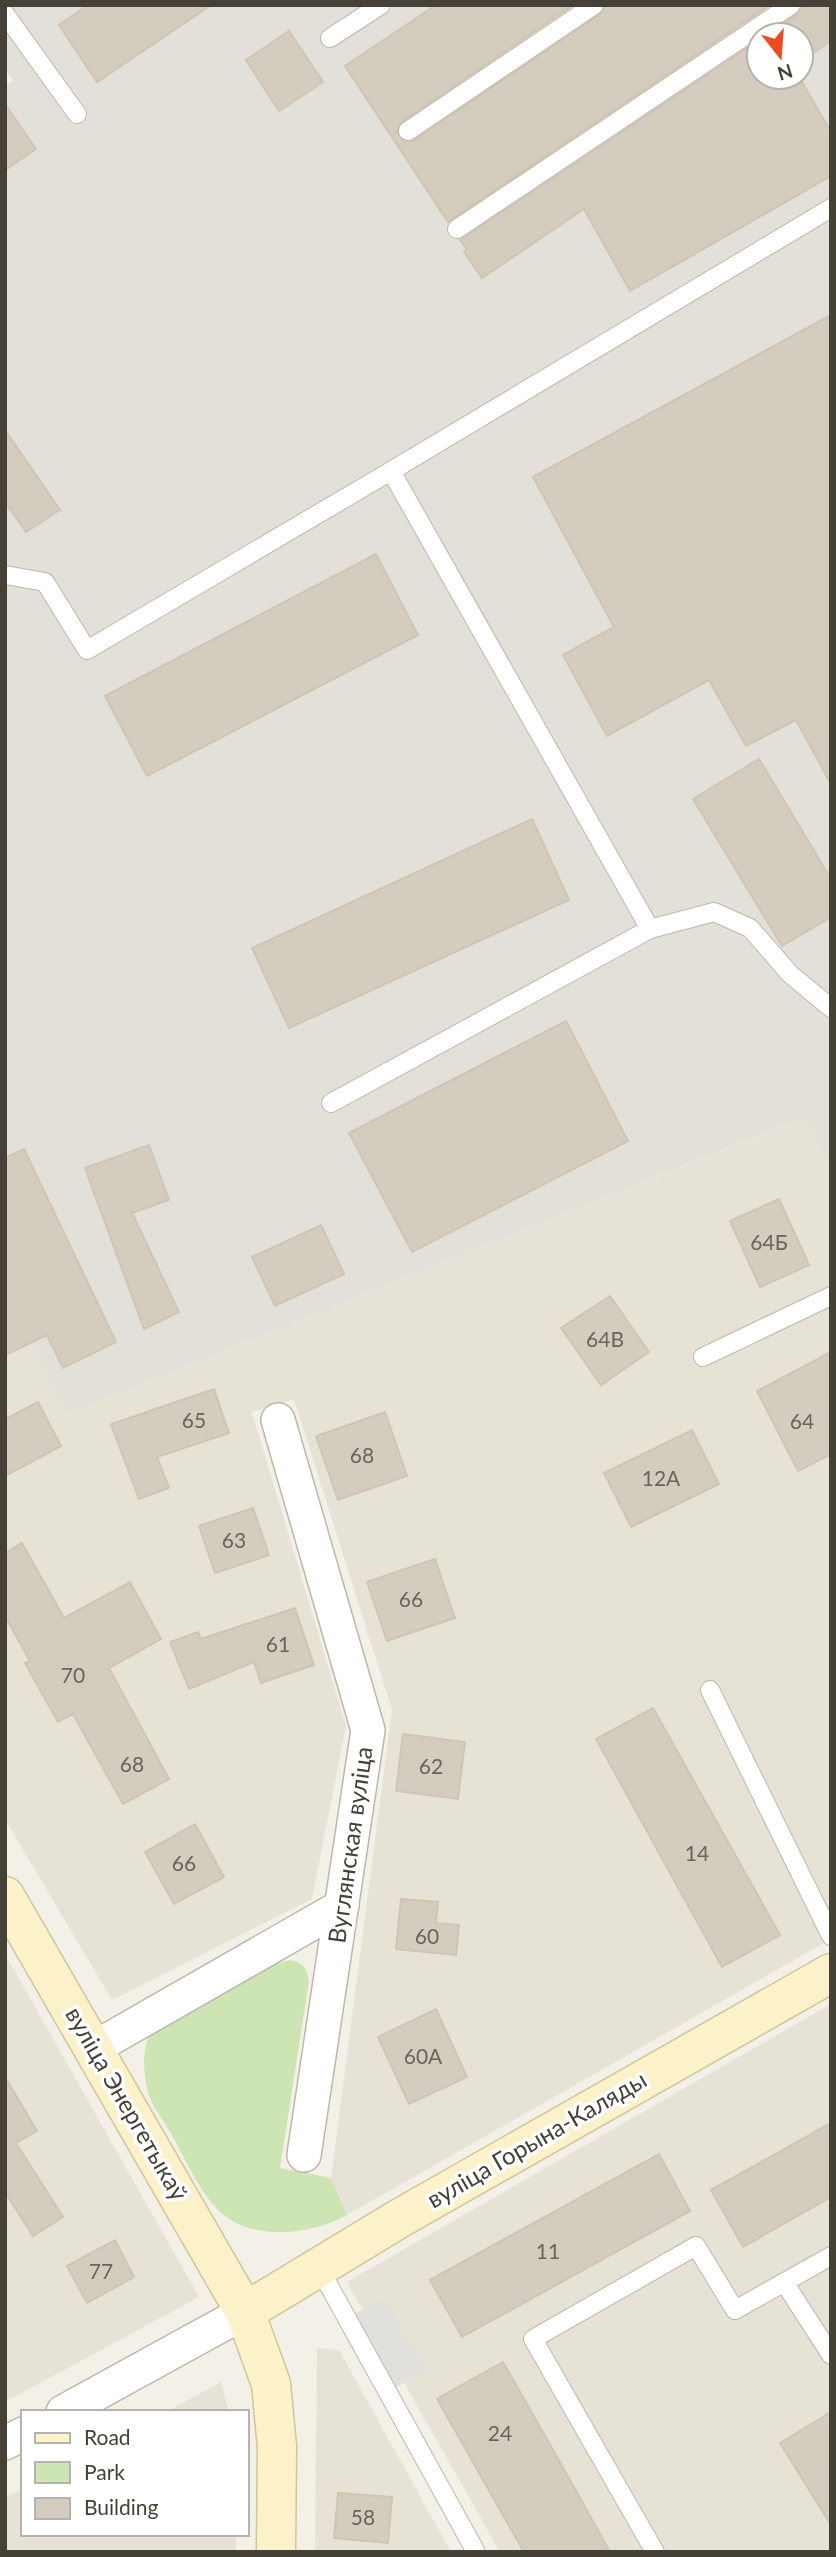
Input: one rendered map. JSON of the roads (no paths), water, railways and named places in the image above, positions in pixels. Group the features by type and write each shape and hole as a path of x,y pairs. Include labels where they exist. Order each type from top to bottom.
{"street":[{"name":"Вуглянская вуліца","path":"278,1420 368,1730 304,2154"},
{"name":"вуліца Энергетыкаў","path":"7,1902 245,2312"},
{"path":"93,2048 342,1906"},
{"name":"вуліца Горына-Каляды","path":"245,2312 318,2266 831,1973"},
{"path":"67,2410 245,2312 271,2384 277,2447 276,2552"},
{"path":"5,2443 21,2435"}],"lane":[{"path":"330,38 380,5"},
{"path":"408,131 594,5"},
{"path":"457,229 790,5"},
{"path":"5,14 77,114"},
{"path":"5,575 45,582 86,650 831,208"},
{"path":"391,471 650,929"},
{"path":"331,1103 650,929 714,912 750,928 790,974 831,1009"},
{"path":"703,1357 831,1296"},
{"path":"710,1690 831,1936"},
{"path":"655,2552 533,2339 695,2246 735,2310 831,2256"},
{"path":"318,2266 476,2552"},
{"path":"784,2282 831,2355"}]}
